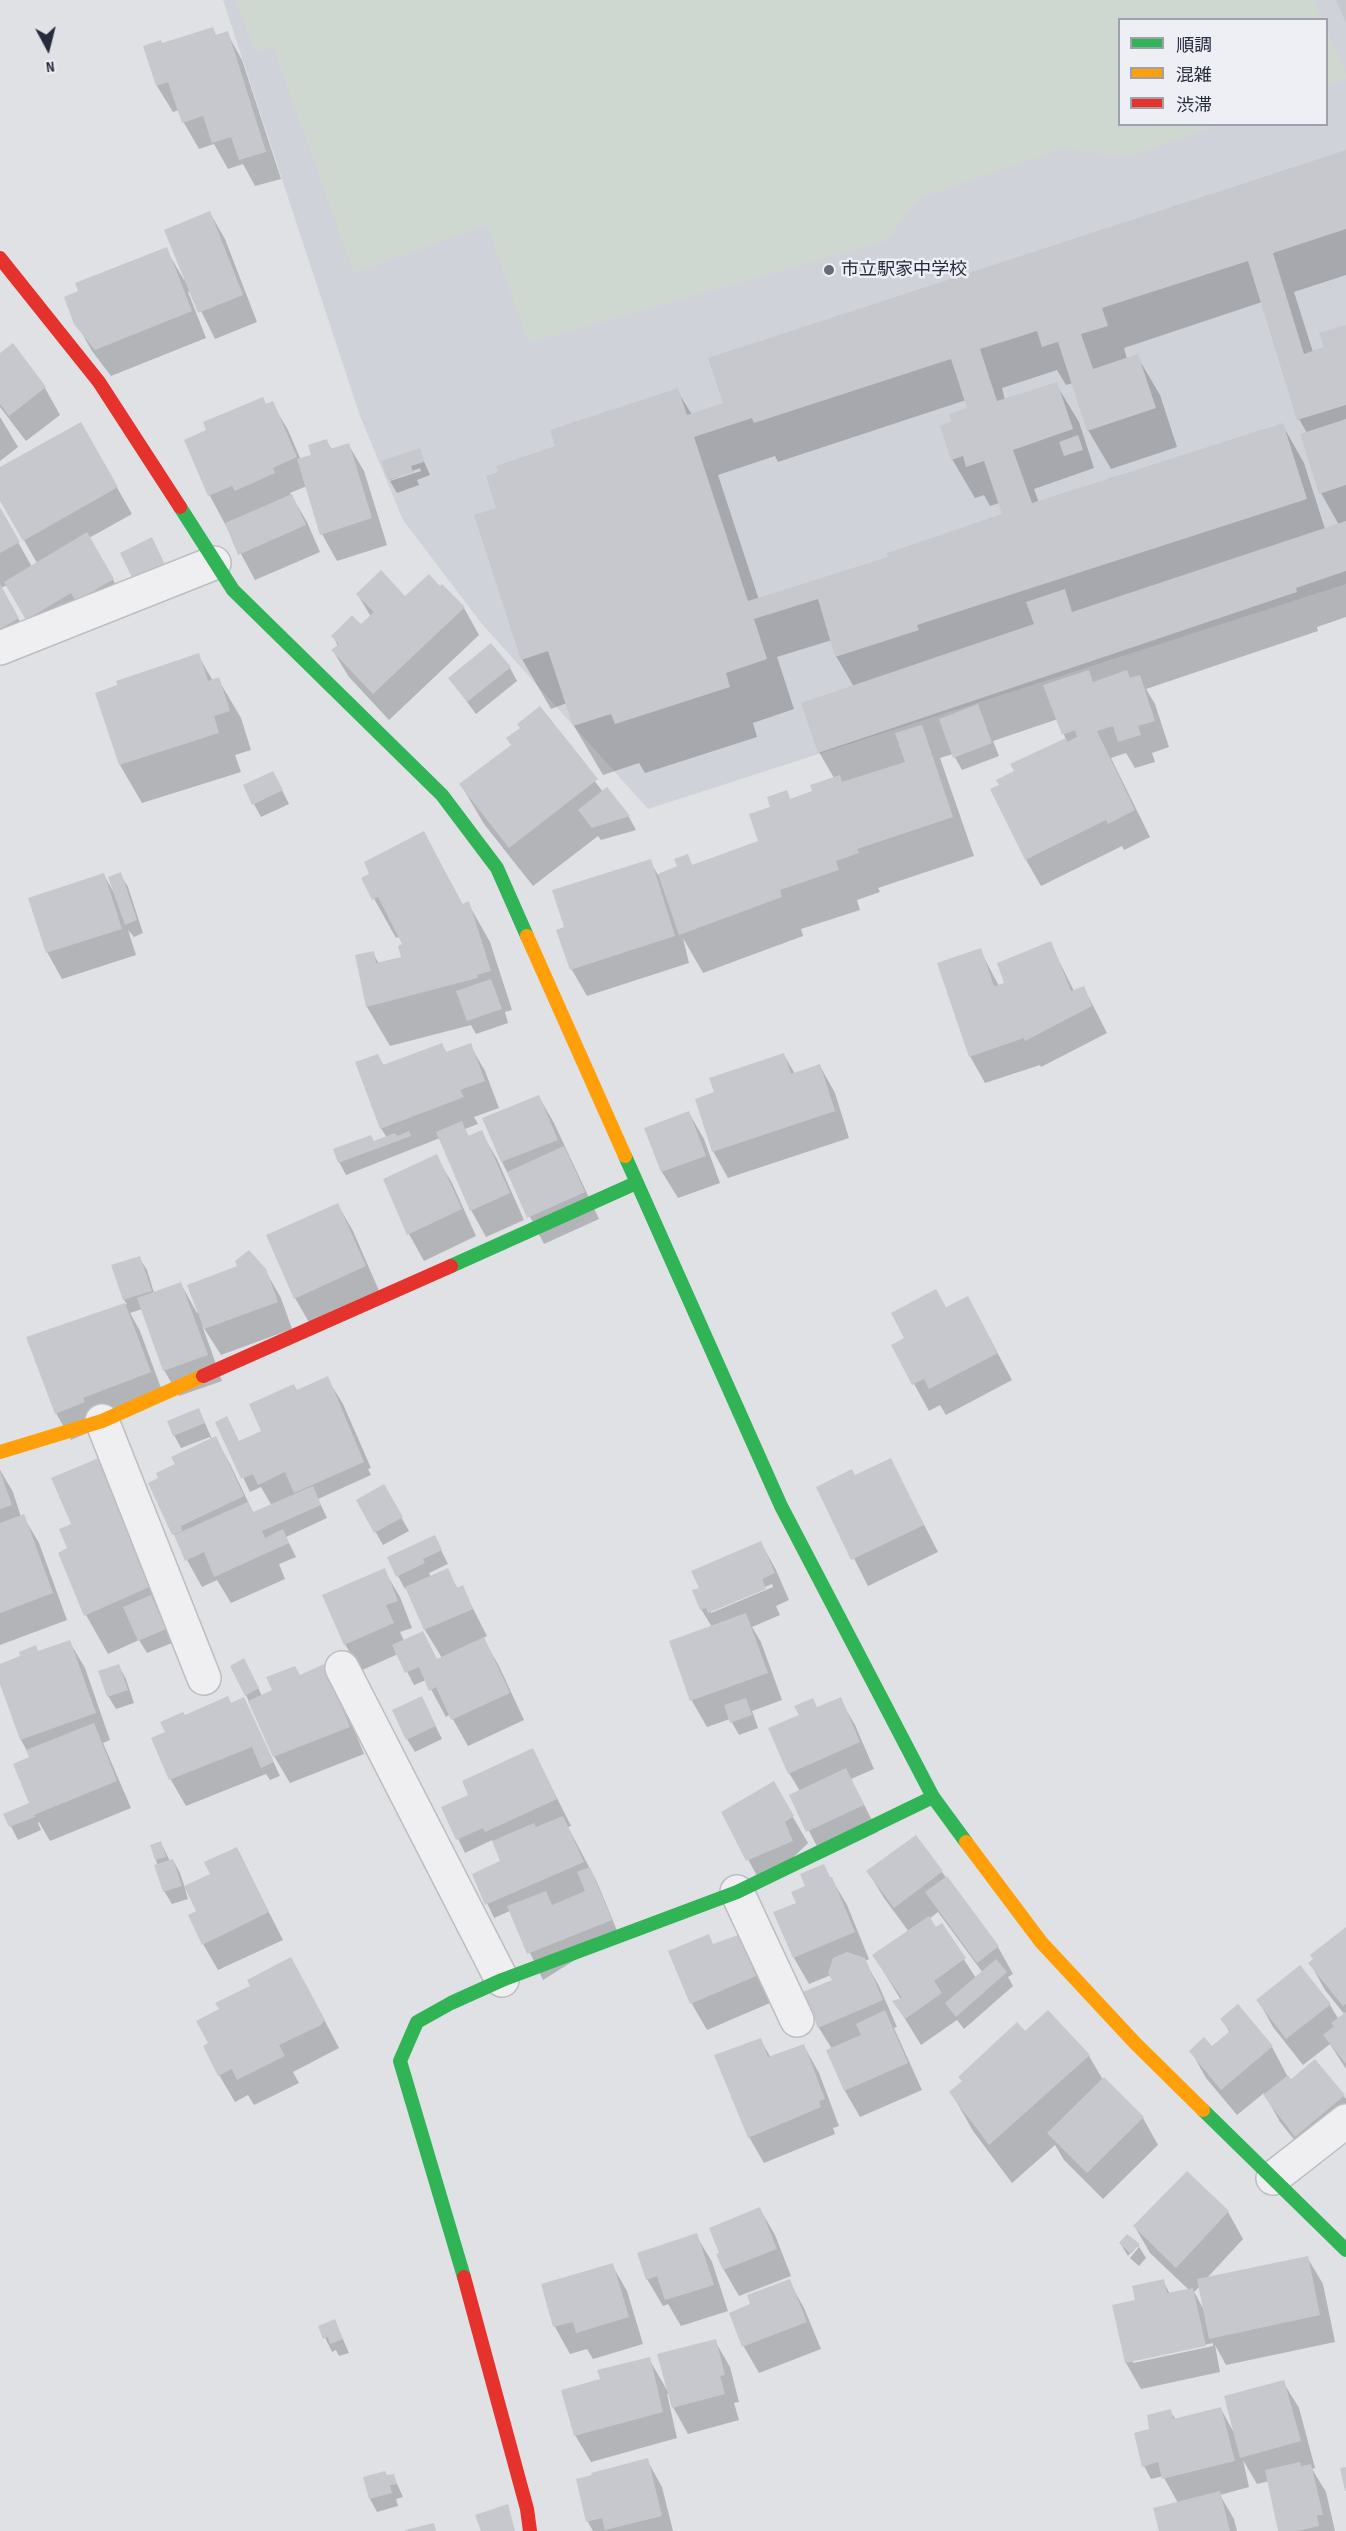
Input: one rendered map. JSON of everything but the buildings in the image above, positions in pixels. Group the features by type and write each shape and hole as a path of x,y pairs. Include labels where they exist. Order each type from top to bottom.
{"street":[{"path":"0,258 99,382 233,590 442,795 497,868 781,1506 933,1797 1041,1942 1135,2043 1346,2250"},
{"path":"0,648 214,563"},
{"path":"0,1452 102,1421 636,1183"},
{"path":"102,1421 204,1678"},
{"path":"342,1668 502,1980"},
{"path":"530,2531 527,2509 477,2322 400,2061 417,2022 451,2002 502,1980 736,1892 933,1797"},
{"path":"736,1892 797,2020"},
{"path":"1273,2178 1346,2121"}],"shaded area":[{"name":"市立駅家中学校","path":"223,0 1346,0 1346,584 648,809 482,624 403,520 360,416"},
{"path":"236,0 1313,0 1322,18 1118,18 1118,126 1216,126 1129,157 1062,149 920,198 886,241 529,343 487,225 354,273 273,46 255,52"},
{"path":"1328,32 1346,73 1346,79 1328,86"}],"traffic: fast":[{"path":"180,507 233,590 442,795 497,868 527,936"},
{"path":"625,1156 781,1506 933,1797 966,1842"},
{"path":"451,1266 636,1183"},
{"path":"464,2277 400,2061 417,2022 451,2003 502,1980 737,1892 933,1797"},
{"path":"1203,2110 1346,2250"}],"traffic: slow":[{"path":"527,936 625,1156"},
{"path":"0,1452 102,1421 203,1376"},
{"path":"966,1842 1041,1942 1135,2043 1203,2110"}],"traffic: jam":[{"path":"0,258 99,382 180,507"},
{"path":"203,1376 451,1266"},
{"path":"464,2277 527,2509 530,2531"}],"place":[{"name":"市立駅家中学校","path":"829,270"}]}
